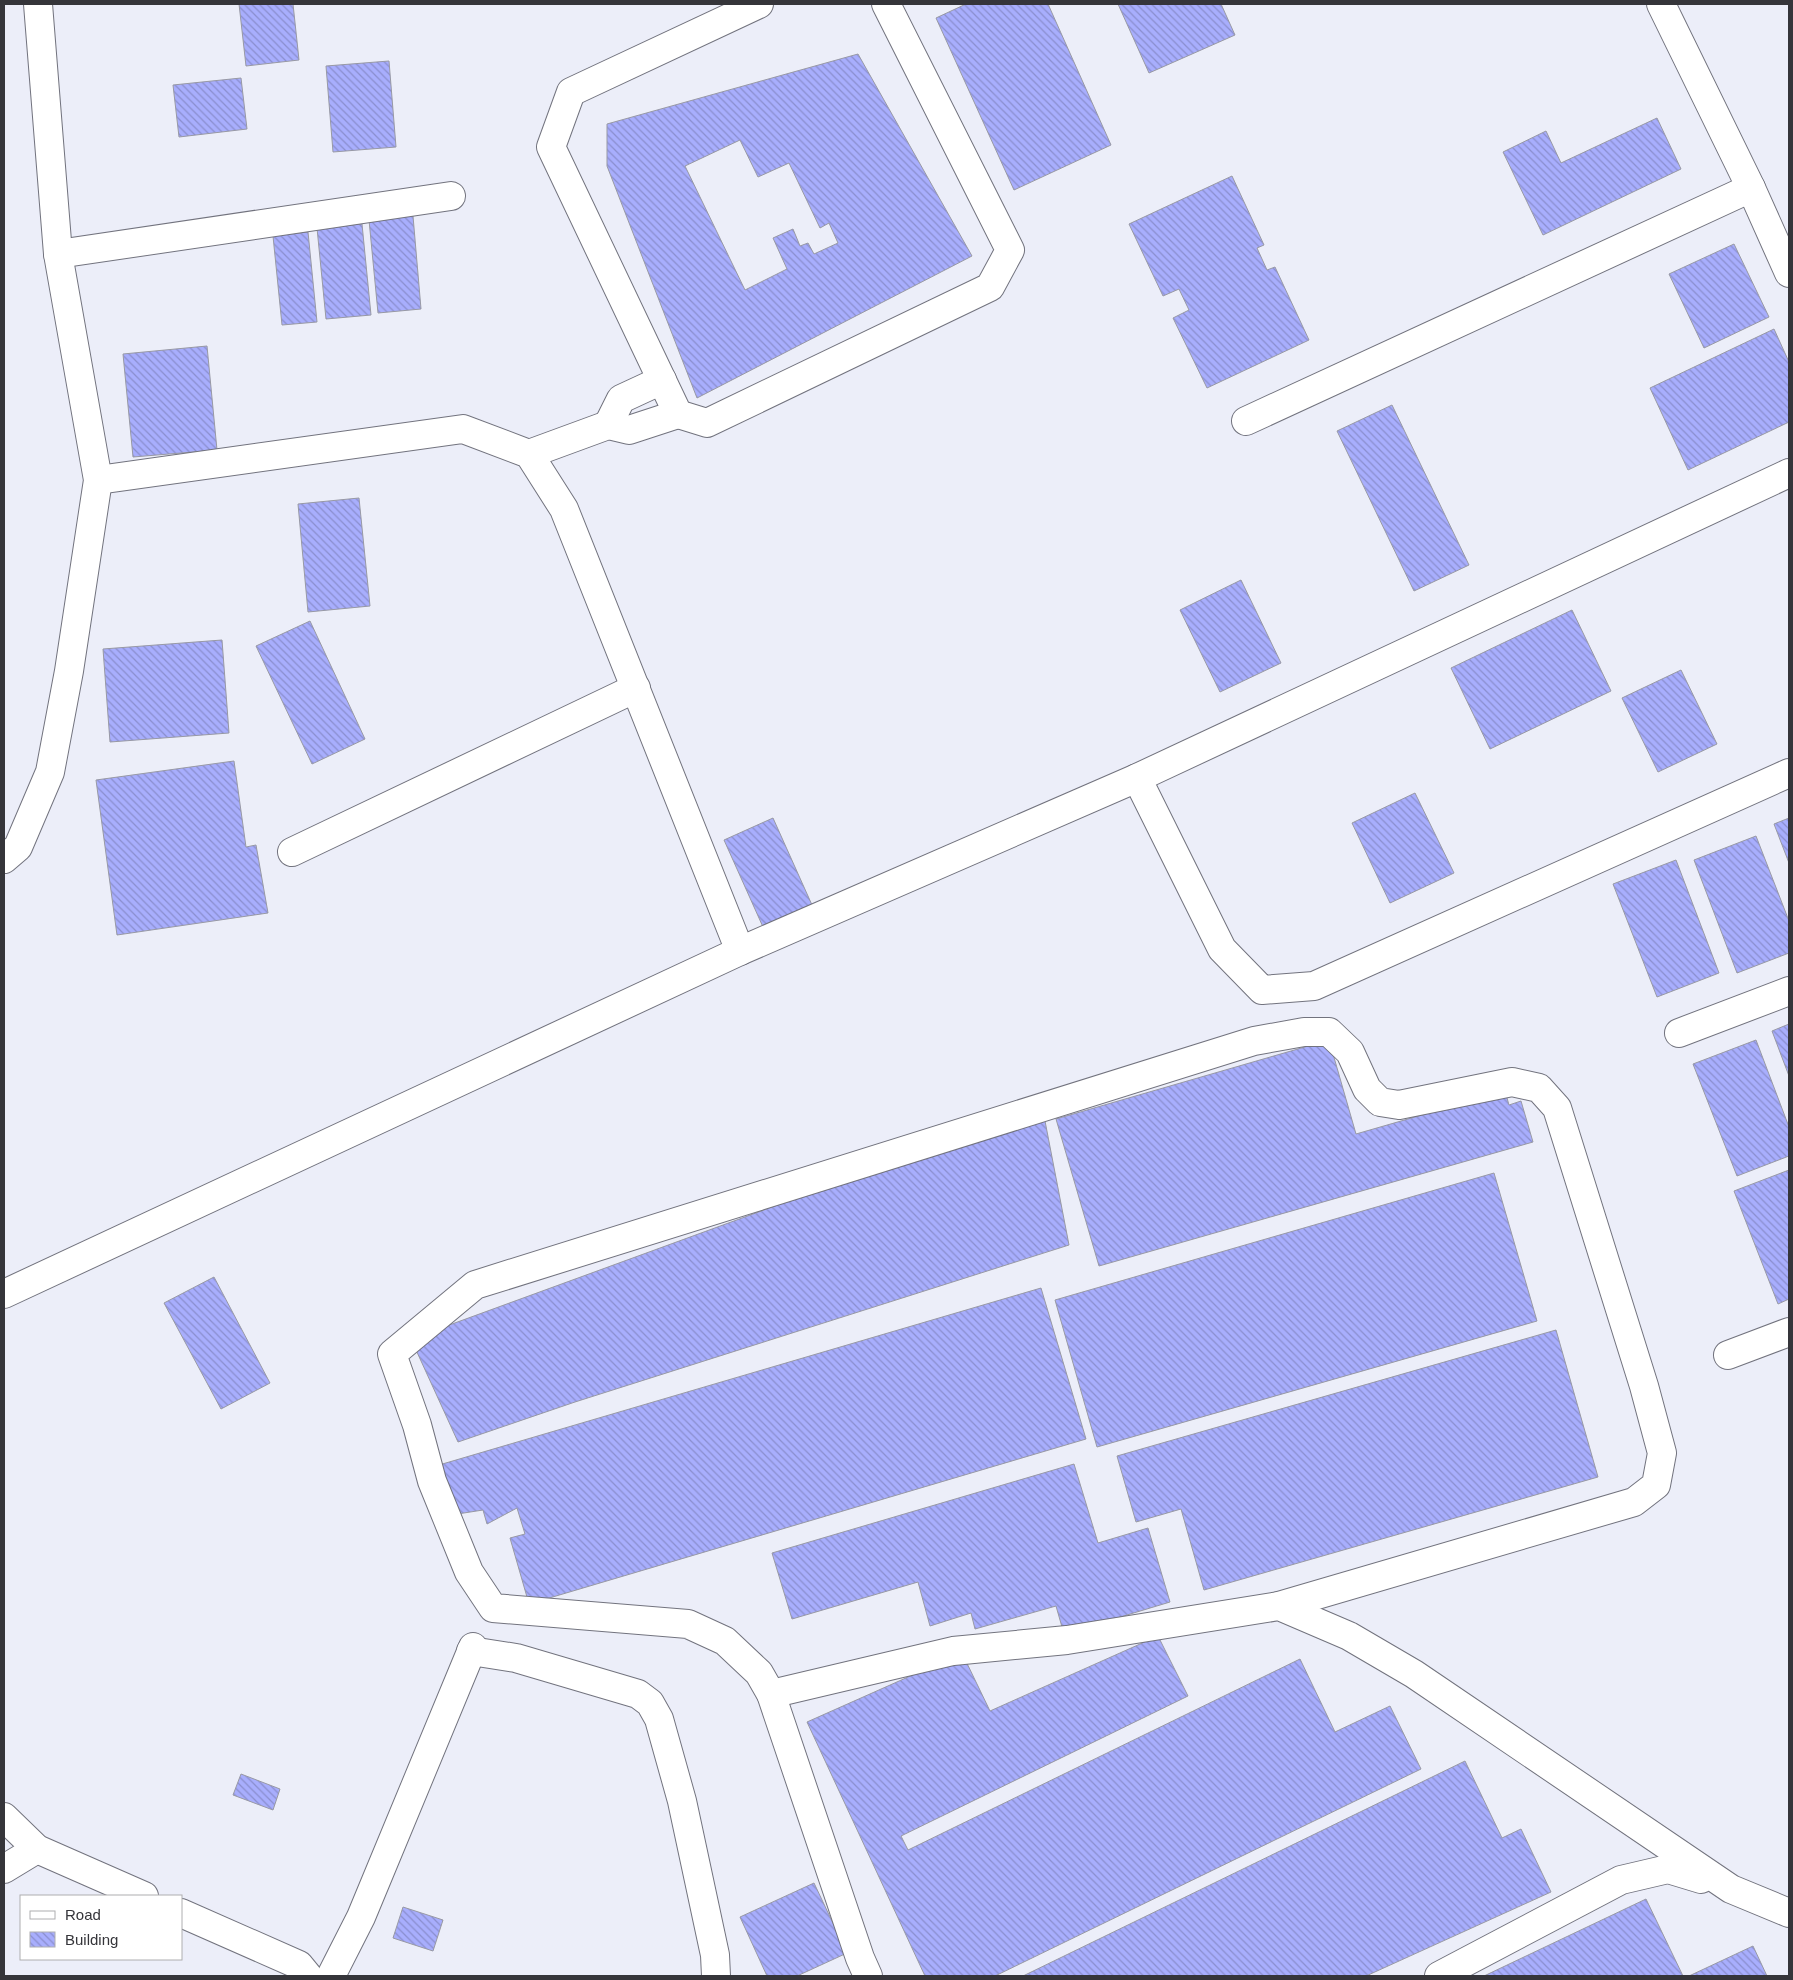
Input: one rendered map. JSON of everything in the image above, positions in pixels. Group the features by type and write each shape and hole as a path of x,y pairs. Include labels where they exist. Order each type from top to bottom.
{"street":[{"path":"4,859 18,847 50,772 69,671 98,480 58,254 38,4"},
{"path":"678,414 550,148 571,92 759,4"},
{"path":"529,454 608,425 629,430 678,414 707,423 990,287 1010,250 886,4"},
{"path":"1661,4 1751,188 1789,273"},
{"path":"1246,421 1751,188"},
{"path":"58,254 451,196"},
{"path":"608,425 621,399 662,380"},
{"path":"98,480 462,429 529,454 564,509 740,951"},
{"path":"4,1294 740,951 1138,778 1789,473"},
{"path":"292,852 636,688"},
{"path":"1138,778 1222,949 1262,990 1314,986 1789,773"},
{"path":"1679,1033 1789,991"},
{"path":"771,1694 953,1651 1067,1640 1279,1606 1634,1502 1656,1485 1662,1453 1644,1386 1557,1108 1539,1088 1512,1082 1399,1105 1380,1102 1367,1089 1350,1052 1329,1032 1304,1032 1254,1041 475,1285 392,1354 417,1425 432,1481 469,1572 493,1608 688,1624 725,1641 759,1673 771,1694 857,1970"},
{"path":"1728,1355 1789,1332"},
{"path":"1279,1606 1349,1636 1414,1674 1732,1889"},
{"path":"331,1976 361,1917 472,1649 516,1658 638,1694 650,1703 659,1719 682,1801 715,1954 716,1976"},
{"path":"4,1818 37,1849 142,1895"},
{"path":"4,1869 37,1849"},
{"path":"1440,1976 1621,1880 1668,1869 1732,1889 1789,1913"},
{"path":"182,1913 299,1965 308,1976"}],"building":[{"path":"239,4 293,4 299,60 246,66"},
{"path":"966,4 1048,4 1111,145 1014,190 936,18"},
{"path":"1118,4 1221,4 1235,35 1149,73"},
{"path":"858,54 972,256 697,398 607,166 607,124","holes":["740,140 758,177 789,163 820,228 829,223 838,243 814,254 808,243 800,246 793,229 773,238 787,269 745,290 685,166"]},
{"path":"389,61 396,147 333,152 326,66"},
{"path":"241,78 247,129 179,137 173,85"},
{"path":"1657,118 1681,169 1543,235 1503,152 1546,131 1561,163"},
{"path":"1232,176 1264,245 1257,248 1267,270 1275,267 1309,340 1207,388 1173,318 1189,310 1179,289 1163,296 1129,224"},
{"path":"413,216 421,309 378,313 369,220"},
{"path":"362,224 371,315 326,319 317,228"},
{"path":"308,232 317,322 282,325 273,236"},
{"path":"1734,244 1769,317 1704,348 1669,274"},
{"path":"1774,329 1789,362 1789,422 1688,470 1650,388"},
{"path":"207,346 217,450 133,457 123,354"},
{"path":"1392,405 1469,565 1414,591 1337,431"},
{"path":"359,498 370,606 308,612 298,504"},
{"path":"1241,580 1281,663 1220,692 1180,610"},
{"path":"1572,610 1611,691 1490,749 1451,668"},
{"path":"310,621 365,739 312,764 256,646"},
{"path":"222,640 229,733 110,742 103,649"},
{"path":"1681,670 1717,744 1658,772 1622,698"},
{"path":"234,761 246,847 256,845 268,913 117,935 96,780"},
{"path":"1415,793 1454,873 1390,903 1352,823"},
{"path":"773,818 812,905 763,927 724,840"},
{"path":"1789,818 1789,863 1774,824"},
{"path":"1756,836 1789,921 1789,953 1737,973 1694,860"},
{"path":"1676,860 1719,973 1657,997 1613,884"},
{"path":"1789,1024 1789,1076 1772,1031"},
{"path":"1329,1040 1356,1134 1505,1091 1509,1105 1521,1101 1533,1142 1099,1266 1056,1119"},
{"path":"1756,1040 1789,1127 1789,1156 1737,1176 1693,1064"},
{"path":"1045,1121 1069,1245 575,1402 458,1442 411,1339 775,1206"},
{"path":"1789,1170 1789,1299 1778,1304 1734,1191"},
{"path":"1494,1173 1537,1321 1097,1447 1055,1300"},
{"path":"214,1277 270,1383 221,1409 164,1303"},
{"path":"1041,1288 1086,1439 529,1604 510,1538 525,1534 517,1508 487,1524 483,1510 451,1515 439,1465"},
{"path":"1556,1330 1598,1477 1204,1590 1181,1509 1136,1522 1117,1456"},
{"path":"1074,1464 1098,1543 1148,1528 1170,1602 1064,1634 1056,1606 975,1629 971,1613 930,1626 918,1582 792,1619 772,1553"},
{"path":"1158,1636 1188,1696 901,1836 908,1850 1300,1659 1335,1732 1390,1706 1421,1769 995,1976 925,1976 807,1722 962,1653 990,1711"},
{"path":"1465,1761 1502,1838 1521,1829 1551,1892 1366,1976 1023,1976"},
{"path":"241,1774 280,1789 273,1810 233,1795"},
{"path":"814,1883 847,1953 797,1976 767,1976 740,1917"},
{"path":"1646,1899 1683,1976 1484,1976"},
{"path":"403,1907 443,1920 433,1951 393,1938"},
{"path":"1753,1946 1767,1976 1689,1976"}]}
